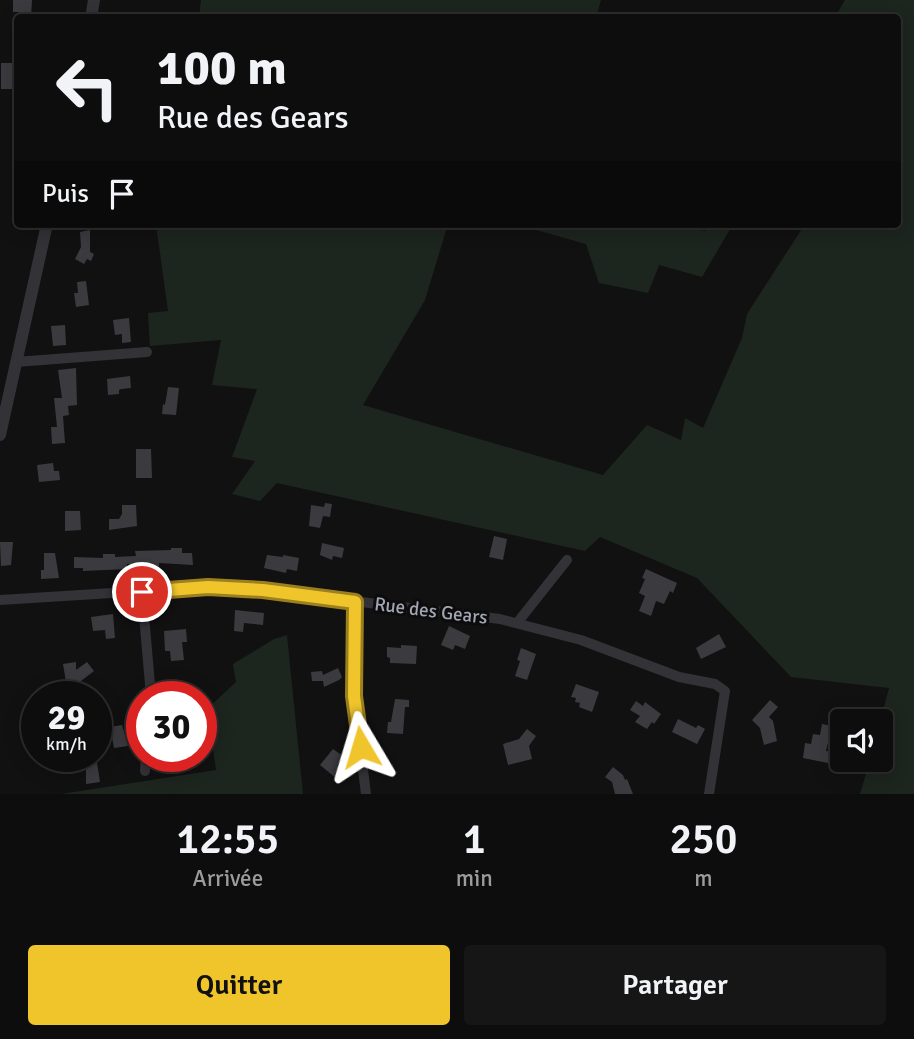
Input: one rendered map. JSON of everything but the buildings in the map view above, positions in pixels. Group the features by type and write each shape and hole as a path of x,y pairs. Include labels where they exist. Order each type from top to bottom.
{"street":[{"path":"0,435 46,228"},
{"path":"16,362 147,352"},
{"path":"517,623 567,561"},
{"name":"Rue des Gears","path":"0,600 208,587 263,590 500,619 581,640 679,677 715,684 725,691 711,792"},
{"path":"142,592 150,681"},
{"path":"355,602 354,696 366,794"}],"shaded area":[{"path":"201,0 601,0 597,14 199,14"},
{"path":"845,0 914,0 914,794 860,794 866,772 893,772 893,709 883,709 889,688 791,677 697,578 600,537 585,551 277,483 260,501 232,494 255,461 232,457 257,389 212,385 221,340 150,346 148,313 168,311 157,228 447,228 425,300 363,405 603,475 647,425 681,440 685,418 703,428 742,338 747,314 802,228 901,228 901,14 837,14"},
{"path":"529,228 694,228 705,231 707,228 731,228 702,277 659,265 648,293 599,283 586,244"},
{"path":"287,635 303,794 61,794 217,772 217,700 236,682 233,664 274,639"}],"route":[{"path":"142,592 208,587 263,590 355,602 354,696 361,747"}]}
